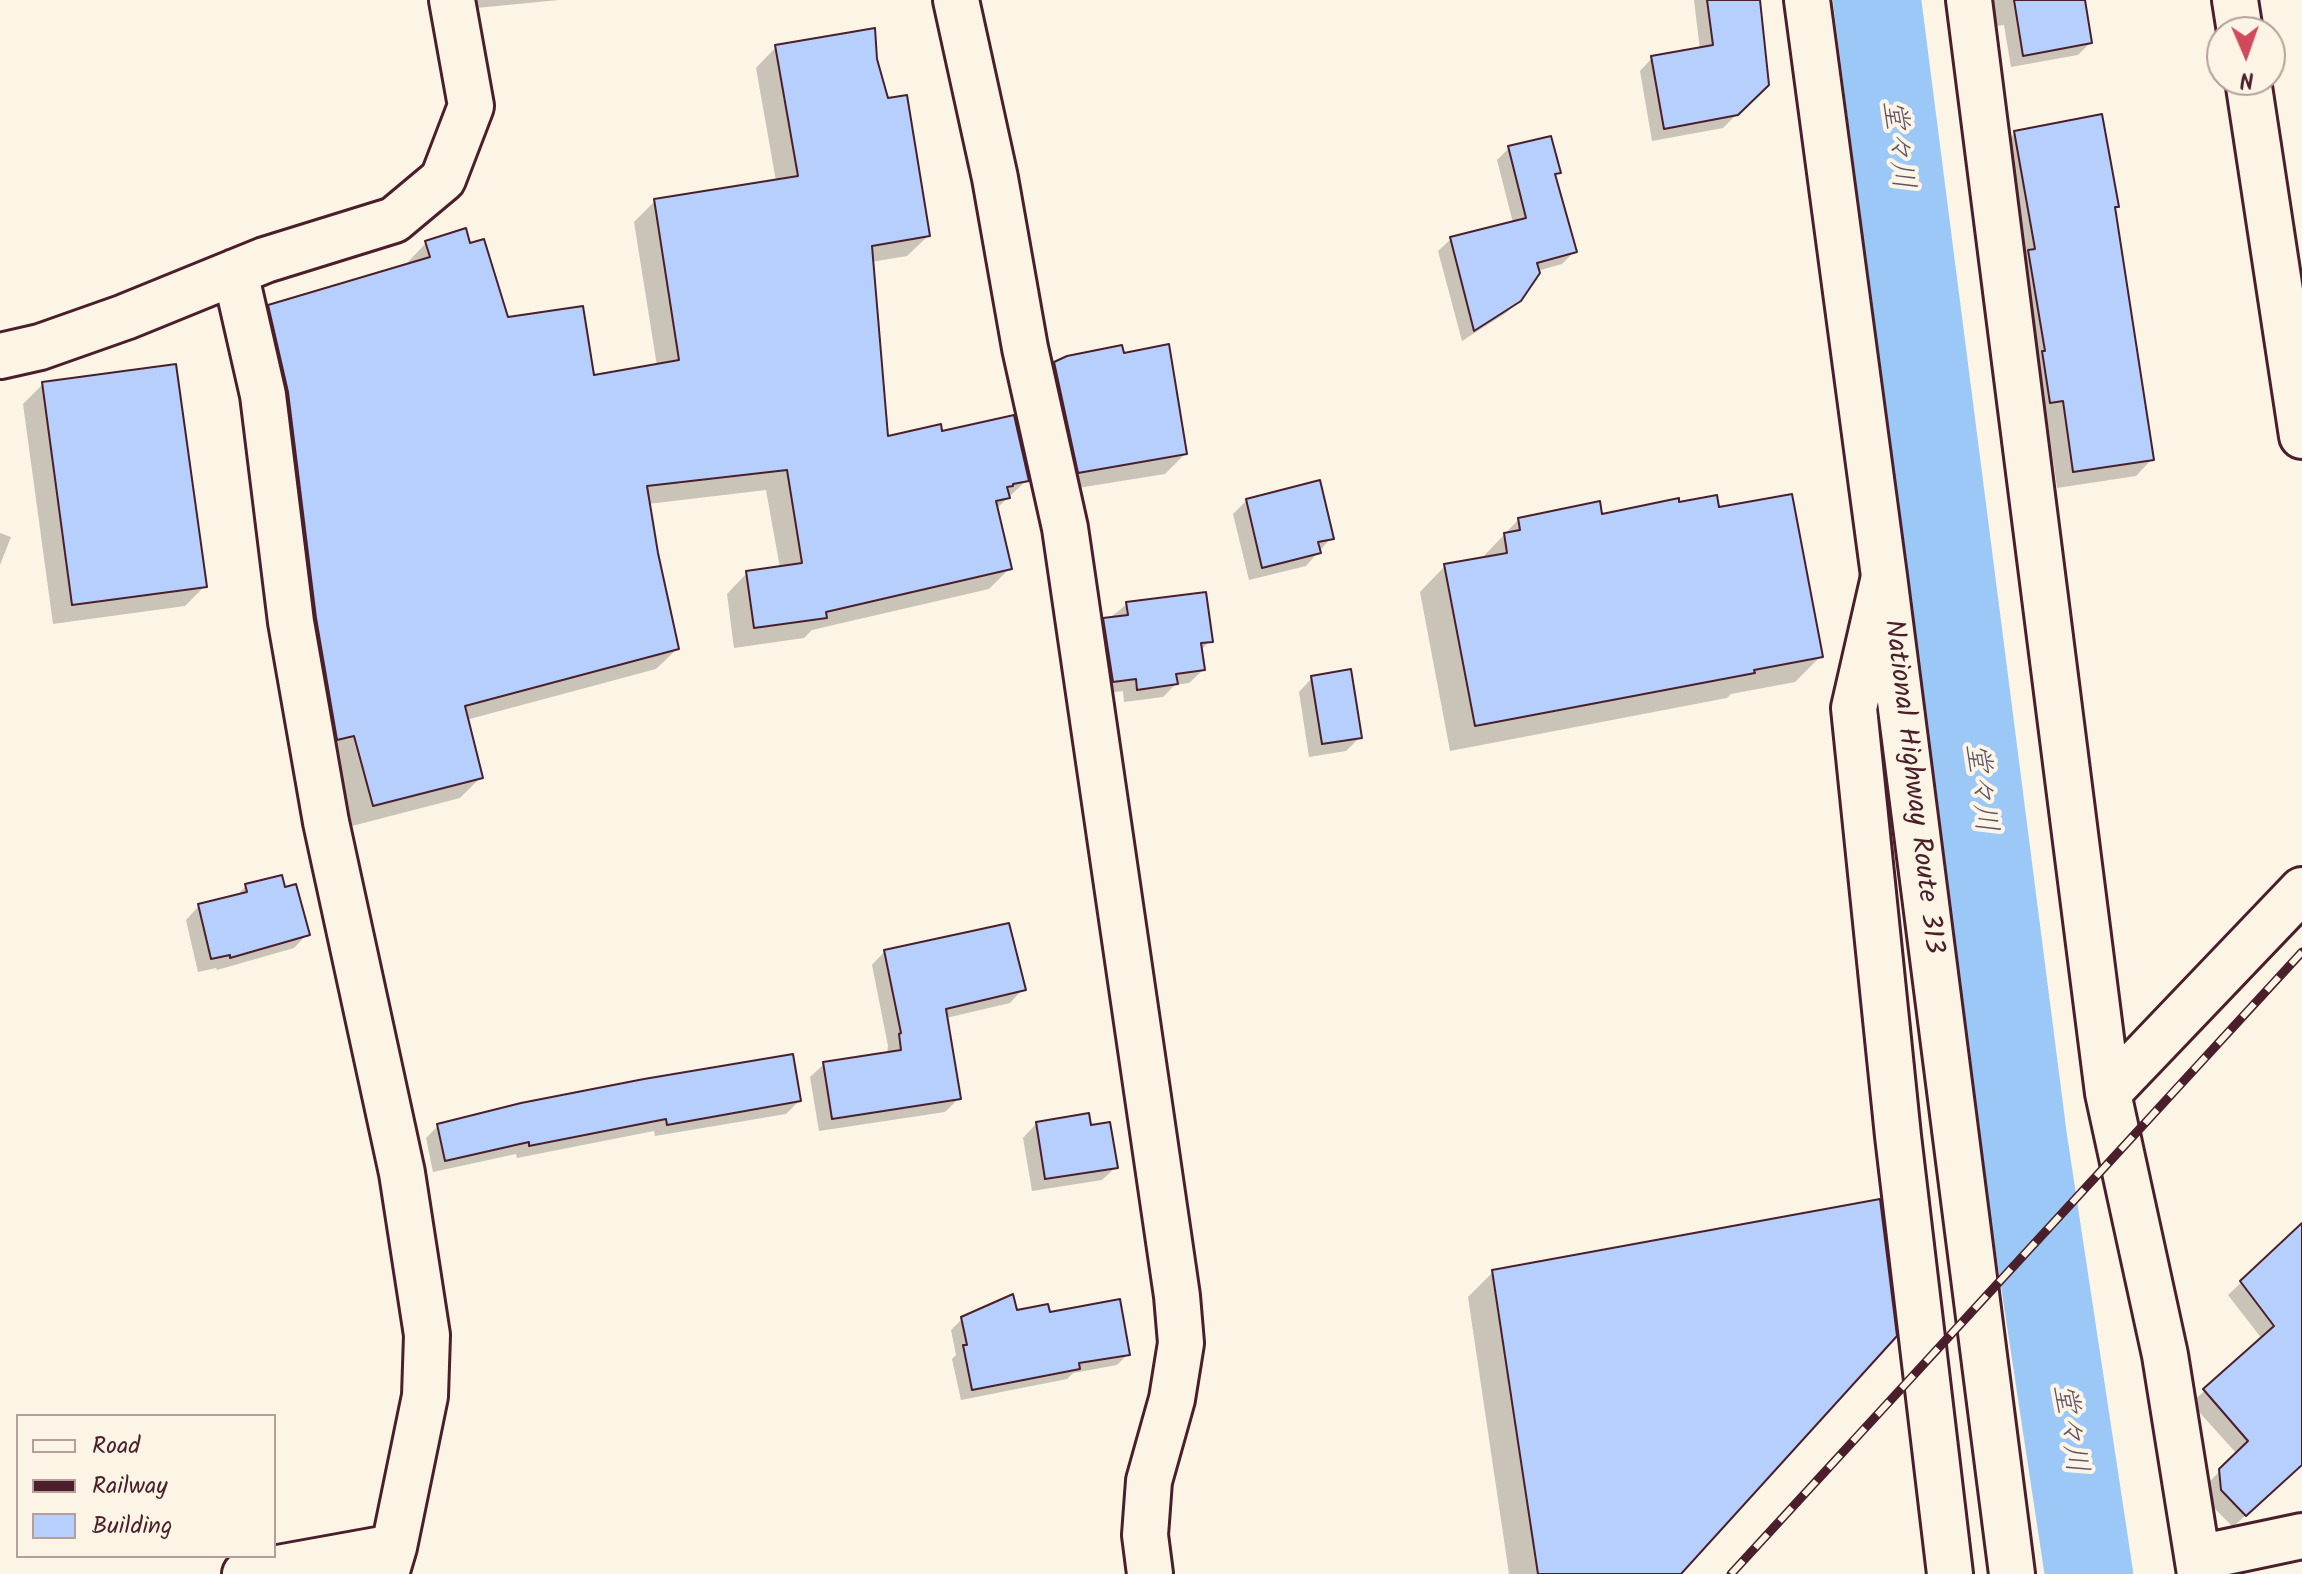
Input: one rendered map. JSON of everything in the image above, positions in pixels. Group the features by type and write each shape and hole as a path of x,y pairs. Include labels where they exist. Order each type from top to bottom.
{"main road":[{"path":"0,356 40,347 235,272 394,220 443,179 471,106 452,0"},
{"path":"956,0 995,178 1025,348 1065,528 1177,1296 1181,1343 1172,1399 1149,1481 1145,1535 1150,1574"},
{"name":"National Highway Route 313","path":"1807,0 2012,1574"},
{"path":"1969,0 2108,1093 2165,1355 2199,1566 2302,1536"},
{"path":"2250,96 2302,436"},
{"path":"235,272 263,395 291,622 323,806 402,1173 427,1335 425,1396 390,1561 245,1574"},
{"path":"1884,576 1854,708 1898,1136 1950,1574"},
{"path":"2108,1093 2302,890"}],"building":[{"path":"1707,0 1760,0 1769,85 1738,115 1664,129 1651,56 1713,45"},
{"path":"2014,0 2085,0 2092,43 2023,56"},
{"path":"875,28 877,59 888,98 907,95 930,236 872,246 888,436 941,424 942,431 1014,415 1029,481 1007,487 1010,498 996,501 1012,569 826,612 827,618 754,628 746,571 802,563 787,470 647,486 679,649 465,706 483,778 373,806 354,736 337,740 316,618 288,392 268,305 430,257 425,241 466,228 470,243 484,239 508,317 583,306 594,375 679,360 654,199 798,176 775,45"},
{"path":"2102,114 2119,207 2115,207 2154,460 2073,472 2063,401 2050,403 2042,351 2045,351 2028,250 2035,249 2014,131"},
{"path":"1551,136 1561,173 1555,174 1577,252 1537,263 1540,273 1521,301 1474,331 1450,237 1526,218 1508,146"},
{"path":"1169,344 1187,454 1078,473 1054,362 1067,356 1122,345 1124,353"},
{"path":"176,364 207,587 72,605 42,382"},
{"path":"1320,480 1334,539 1318,542 1321,553 1262,568 1246,499"},
{"path":"1792,494 1823,657 1754,670 1755,673 1475,726 1444,564 1507,553 1504,533 1520,530 1518,518 1600,501 1602,514 1679,498 1679,502 1717,495 1719,507"},
{"path":"1206,592 1213,642 1201,643 1205,670 1176,674 1178,684 1137,690 1136,679 1113,682 1103,618 1128,615 1126,602"},
{"path":"1351,669 1362,738 1322,744 1311,676"},
{"path":"282,875 285,887 296,884 310,935 230,958 230,955 211,959 198,904 247,892 245,884"},
{"path":"1009,923 1026,990 946,1009 961,1099 832,1119 823,1062 901,1050 901,1033 884,950"},
{"path":"793,1054 801,1101 667,1125 666,1119 529,1146 529,1142 445,1161 437,1124 521,1103"},
{"path":"1089,1113 1091,1125 1110,1122 1118,1168 1045,1179 1036,1122"},
{"path":"1880,1199 1897,1336 1681,1574 1538,1574 1492,1270"},
{"path":"2302,1223 2302,1465 2246,1516 2221,1490 2219,1469 2248,1441 2203,1389 2274,1326 2240,1281"},
{"path":"1013,1294 1017,1310 1048,1304 1050,1312 1120,1299 1130,1355 1079,1363 1080,1369 972,1390 961,1317"}],"waterway":[{"name":"堂々川","path":"1877,0 2023,1138 2089,1574"}],"railway":[{"path":"1731,1574 2302,952"}]}
